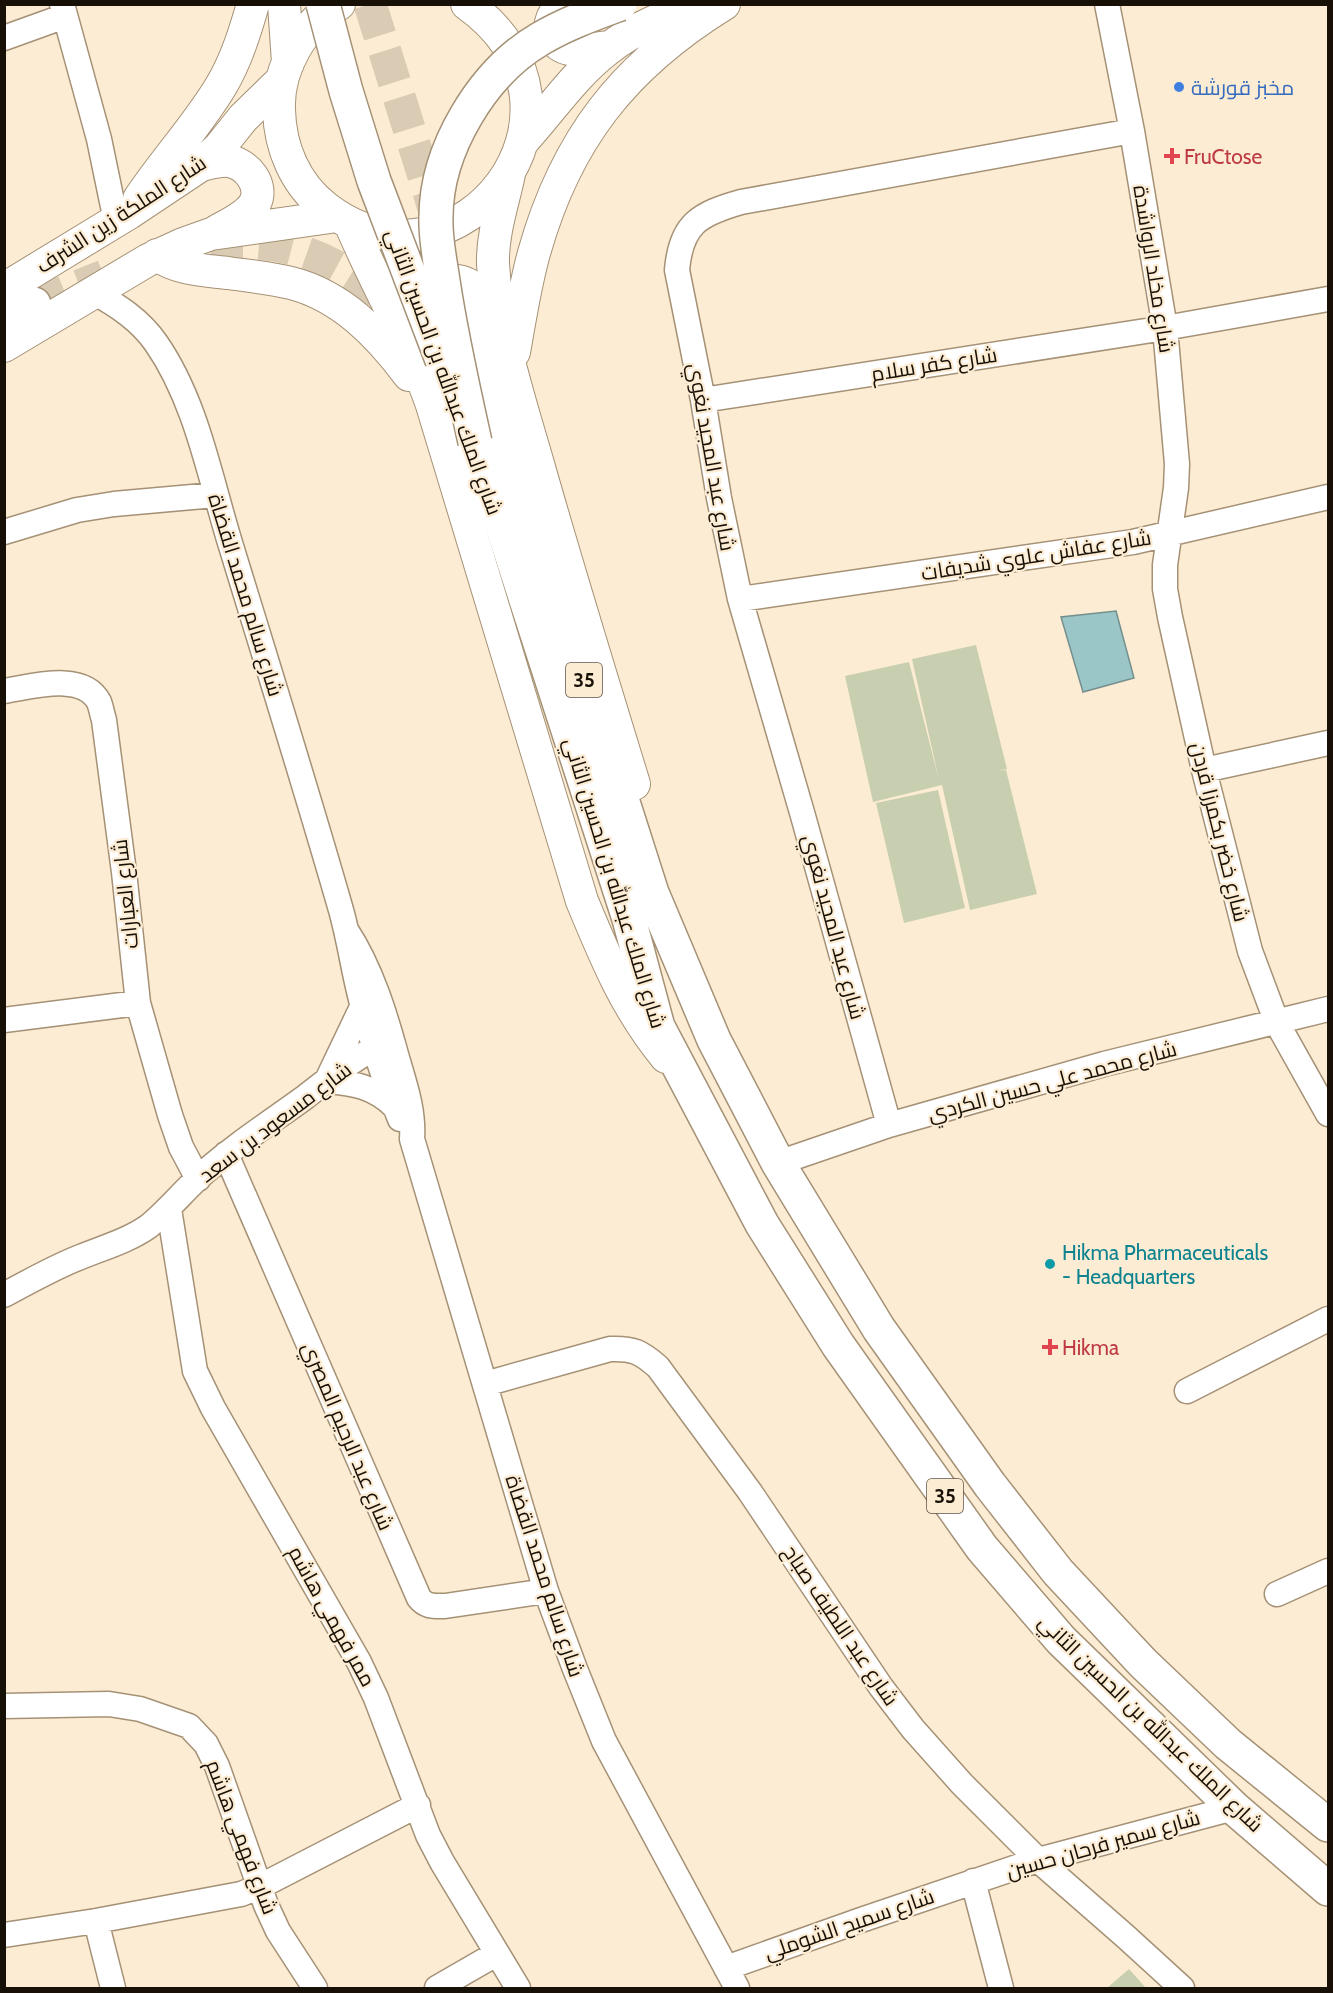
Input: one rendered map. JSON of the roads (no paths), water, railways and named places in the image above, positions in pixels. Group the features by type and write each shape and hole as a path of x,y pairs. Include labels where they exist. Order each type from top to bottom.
{"highway":[{"name":"شارع الملك عبدالله بن الحسين الثاني","path":"323,4 345,91 374,182 475,442 629,919 658,1027 685,1080 762,1224 832,1335 900,1435 982,1548 1061,1640 1234,1808 1329,1889"},
{"path":"475,442 449,317 435,218 437,196 450,148 460,125 476,101 495,77 516,57 539,40 567,25 620,4"},
{"path":"4,323 34,304"},
{"name":"شارع الملك عبدالله بن الحسين الثاني","path":"466,314 494,380 652,893 714,1040 778,1163 879,1329 990,1485 1058,1572 1143,1663 1228,1744 1321,1813"}],"main road":[{"path":"122,217 206,109 222,84 237,53 253,4"},
{"path":"284,4 285,72 278,106 280,132 287,158 316,201 343,220 376,232 390,234 431,231 470,214 491,197 508,174 523,141 526,102 517,63 497,29 467,4"},
{"path":"285,72 300,41 315,22 339,4"},
{"path":"562,4 550,23 557,43 576,50 609,47"},
{"path":"523,141 576,78 609,47 644,27 700,4"},
{"path":"494,380 545,218 574,152 601,111 633,74 677,36 724,4"},
{"name":"شارع الملكة زين الشرف","path":"4,289 122,217 201,165 219,148 285,72"},
{"path":"4,346 158,255 211,234 248,211 255,203 256,184 246,170 229,161 201,165"},
{"path":"494,380 502,330 493,263 494,248 508,174"},
{"path":"211,234 343,220"},
{"path":"343,220 410,347 421,373 582,901 605,957 632,1011 685,1080"},
{"path":"158,255 166,262 189,269 291,283 309,289 338,304 352,313 387,346 432,405"},
{"path":"421,373 412,334 413,311 420,296 430,288 454,279 469,284 479,292 502,330"}],"street":[{"name":"شارع مخلد الرواشدة","path":"1107,4 1132,131 1165,328 1177,464 1176,488 1168,535"},
{"path":"4,38 64,10 122,217"},
{"name":"شارع عبد المجيد نغوي","path":"889,1125 740,599 677,270 679,248 689,229 701,218 716,209 741,202 1132,131"},
{"name":"شارع سالم محمد القضاة","path":"93,292 117,305 138,322 155,342 169,365 196,429 317,826 346,930 362,1007 383,1043 408,1098 412,1139 546,1591 604,1741 731,1978"},
{"name":"شارع كفر سلام","path":"703,400 1165,328 1329,299"},
{"path":"4,532 77,510 114,504 215,495"},
{"name":"شارع عفاش علوي شديفات","path":"740,599 1133,542 1329,497"},
{"name":"شارع خضر بكمرزا قردن","path":"1168,535 1165,589 1204,770 1250,951 1277,1023 1329,1114"},
{"name":"شارع العبارات","path":"4,691 57,683 75,684 87,689 98,700 104,720 138,1003 170,1115 181,1147 198,1179"},
{"path":"1204,770 1329,743"},
{"name":"شارع سالم محمد القضاة","path":"346,930 357,947 367,970 394,1107 412,1139"},
{"path":"4,1020 138,1003"},
{"path":"362,1007 327,1081 363,1086 377,1092 394,1107"},
{"name":"شارع محمد علي حسين الكردي","path":"778,1163 889,1125 1104,1064 1329,1009"},
{"name":"شارع مسعود بن سعد","path":"4,1295 75,1259 134,1235 169,1209 226,1154 383,1043"},
{"name":"شارع عبد الرحيم المصري","path":"226,1154 418,1598 430,1606 445,1606 546,1591"},
{"name":"ممر فهمي هاشم","path":"169,1209 195,1371 213,1408 359,1662 376,1698 428,1835 518,1989"},
{"path":"1187,1391 1329,1319"},
{"name":"شارع عبد اللطيف صباح","path":"485,1384 610,1349 627,1348 643,1354 658,1366 750,1492 880,1687 906,1720 962,1784 1038,1860 1182,1989"},
{"path":"1277,1594 1329,1571"},
{"name":"شارع فهمي هاشم","path":"4,1706 110,1704 140,1709 189,1726 206,1744 218,1766 259,1887 278,1931 315,1989"},
{"path":"4,1935 96,1921 241,1894 259,1887 418,1804"},
{"name":"شارع سمير فرحان حسين","path":"973,1881 1038,1860 1234,1808"},
{"path":"973,1881 1001,1989"},
{"name":"شارع سميح الشوملي","path":"731,1978 973,1881"},
{"path":"96,1921 114,1989"},
{"path":"437,1989 496,1954"}],"water":[{"path":"1116,611 1134,678 1083,692 1061,617"}],"tunnel":[{"path":"370,4 438,221"},
{"path":"210,244 238,242 263,244 287,247 309,254 351,275 394,306"},
{"path":"34,304 104,276"}],"place":[{"name":"مخبز قورشة","path":"1179,87"},
{"name":"FruCtose","path":"1172,156"},
{"name":"Hikma Pharmaceuticals - Headquarters","path":"1050,1264"},
{"name":"Hikma","path":"1050,1347"}]}
